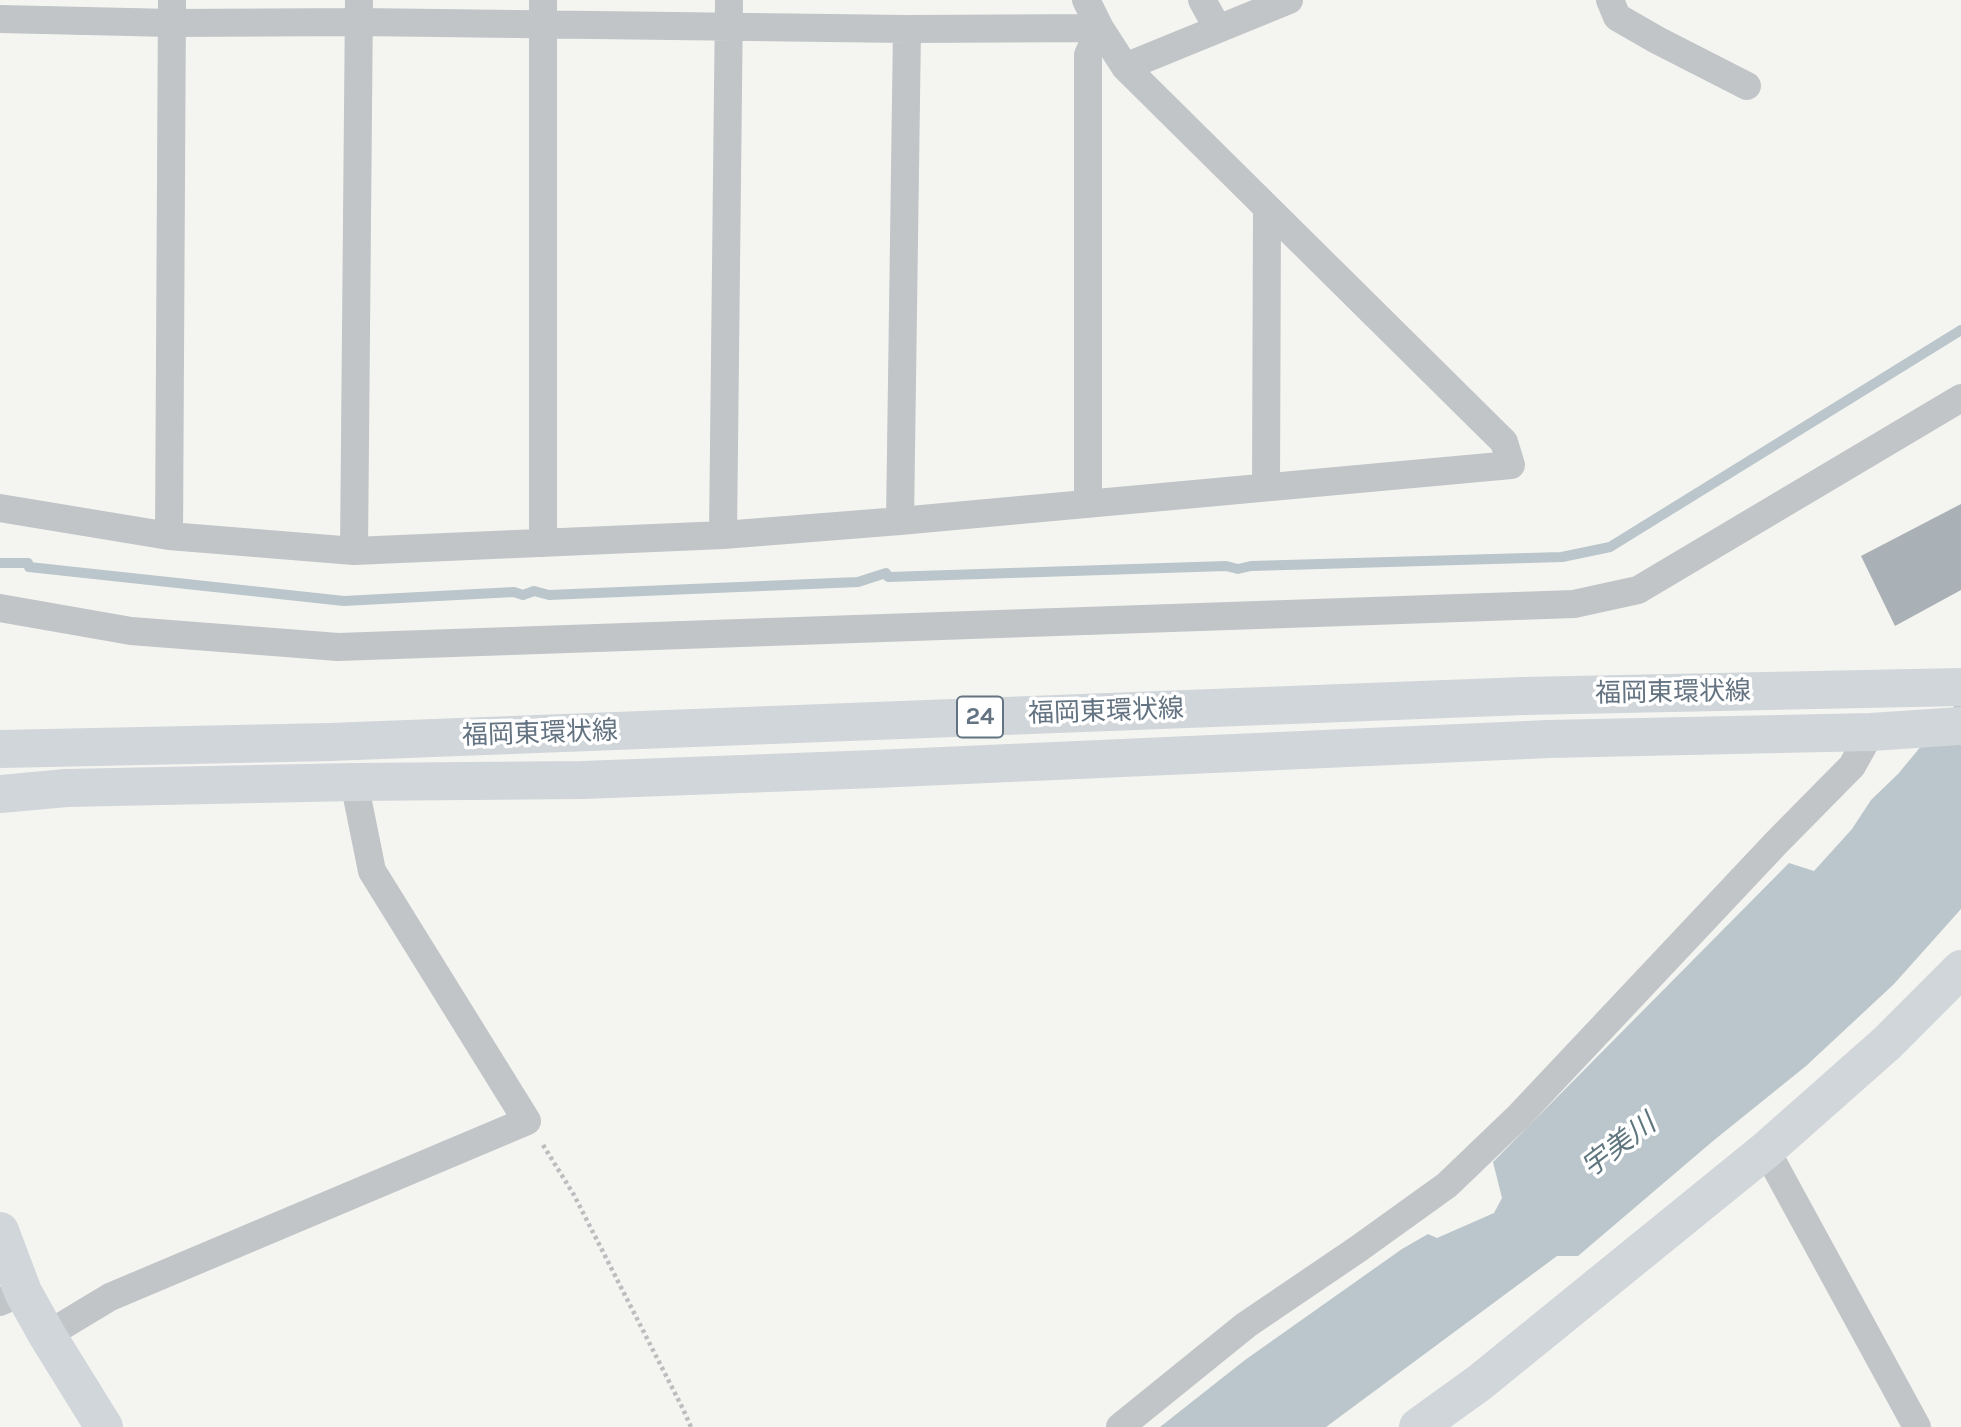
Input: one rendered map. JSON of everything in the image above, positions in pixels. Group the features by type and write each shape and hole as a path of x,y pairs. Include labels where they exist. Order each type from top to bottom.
{"main road":[{"name":"福岡東環状線","path":"0,749 372,741 1524,696 1958,684"},
{"name":"福岡東環状線","path":"0,794 66,788 583,780 1549,739 1871,732 1945,727"},
{"path":"1418,1427 1479,1383 1766,1150 1887,1044 1961,969"},
{"path":"0,1231 12,1297 47,1335 104,1427"}],"street":[{"path":"0,508 169,536 354,551 723,535 1511,465 1504,442 1125,67 1086,0"},
{"path":"1202,0 1218,29"},
{"path":"1125,67 1289,0"},
{"path":"1610,0 1617,17 1747,86"},
{"path":"0,19 172,11 729,13 906,29 1100,28"},
{"path":"169,536 172,11"},
{"path":"354,551 359,11"},
{"path":"543,12 543,543"},
{"path":"723,535 729,13"},
{"path":"1088,504 1088,55 1100,28"},
{"path":"900,521 906,29"},
{"path":"1266,487 1267,208"},
{"path":"0,608 131,631 338,647 1574,604 1639,590 1961,398"},
{"path":"1120,1427 1246,1325 1447,1185 1519,1116 1852,766 1871,732"},
{"path":"47,1335 110,1297 527,1121 372,871 354,782"},
{"path":"1766,1150 1917,1427"}],"path":[{"path":"527,1121 574,1195 691,1427"}],"water":[{"name":"宇美川","path":"1961,698 1961,909 1894,984 1806,1066 1578,1256 1557,1256 1326,1427 1160,1427 1245,1360 1402,1249 1428,1234 1437,1238 1494,1213 1502,1198 1493,1162 1789,863 1814,871 1852,829 1871,800 1898,774"}],"building":[{"path":"1961,504 1961,590 1895,626 1861,556"}],"waterway":[{"path":"0,563 28,563 29,567 344,601 514,592 523,595 534,591 549,595 858,582 886,573 888,577 1226,566 1238,569 1251,566 1562,557 1610,547 1961,330"}]}
